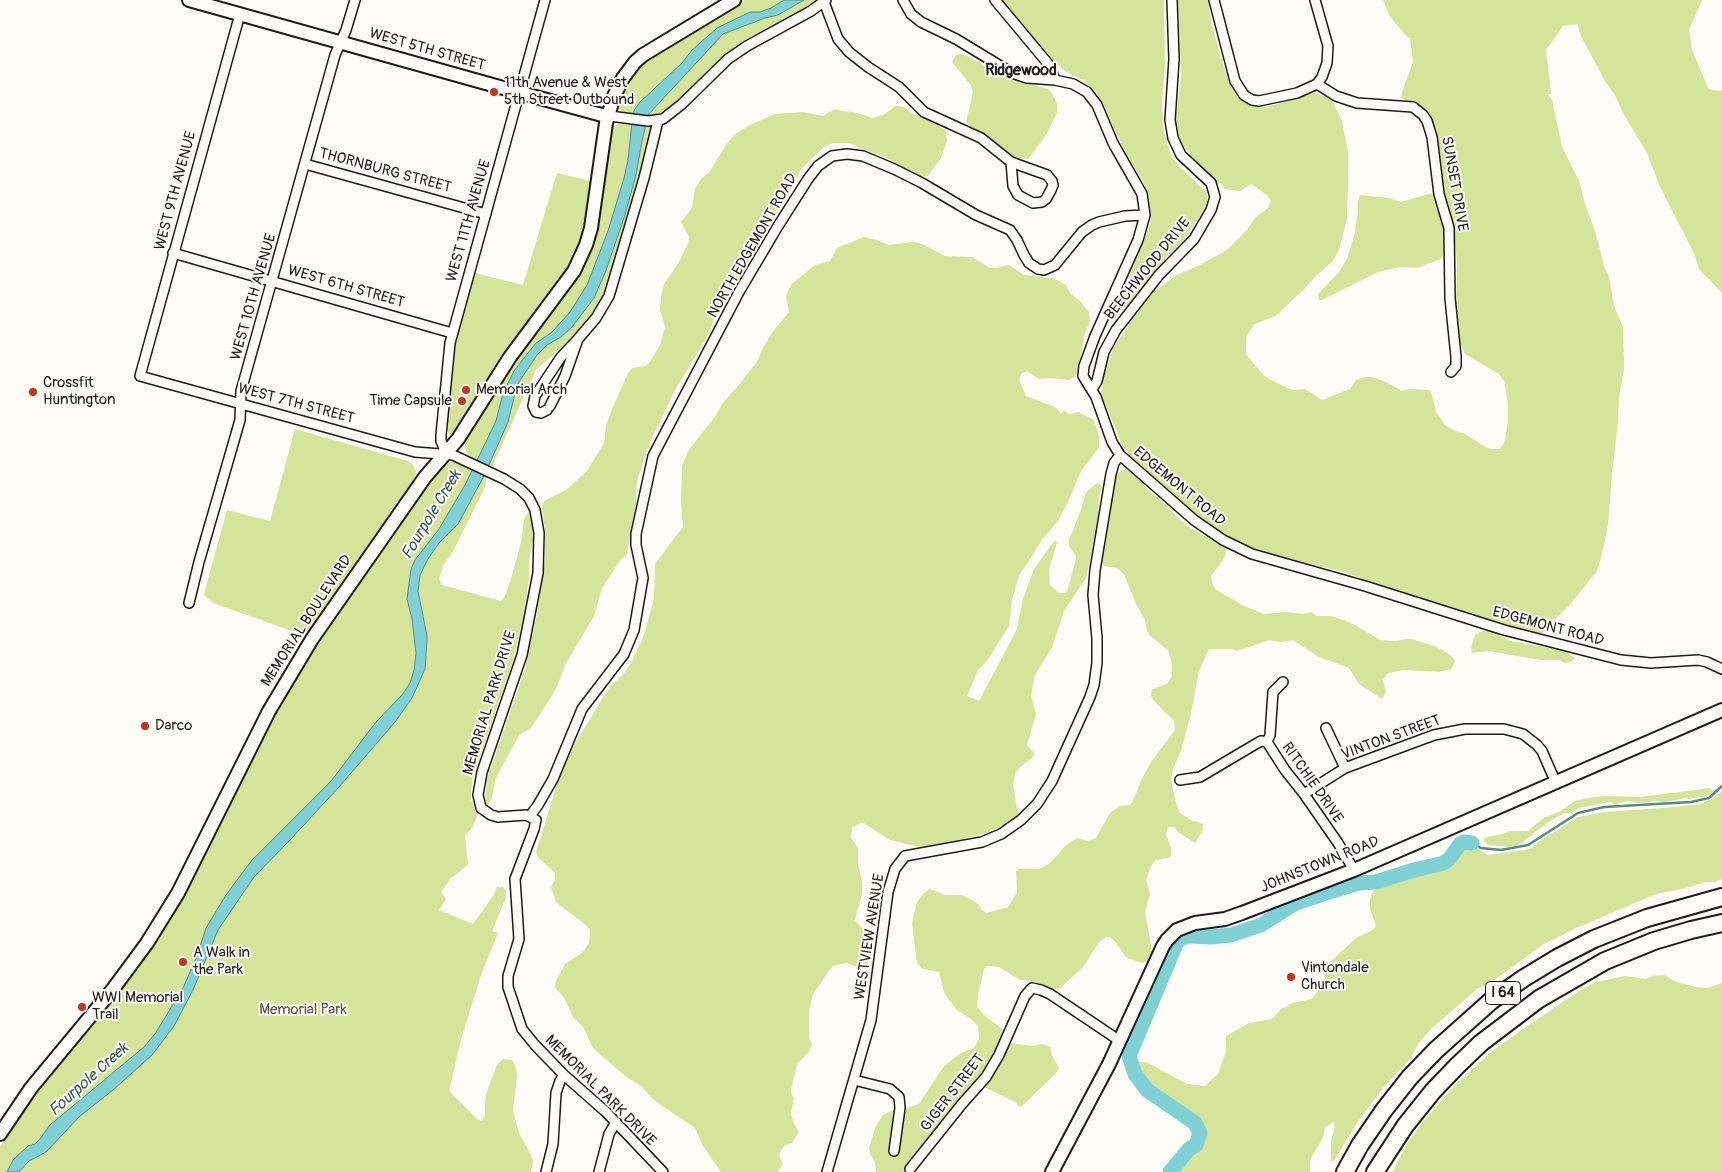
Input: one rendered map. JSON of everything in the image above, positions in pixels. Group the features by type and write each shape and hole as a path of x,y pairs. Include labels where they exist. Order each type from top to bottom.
{"highway":[{"name":"I 64","path":"1345,1172 1384,1110 1410,1077 1462,1025 1497,997 1557,958 1594,939 1647,918 1722,897"},
{"name":"I 64","path":"1375,1172 1405,1126 1433,1091 1481,1043 1516,1015 1539,999 1605,962 1654,941 1722,923"}],"street":[{"name":"WEST 5TH STREET","path":"188,0 605,116 632,120 658,120"},
{"name":"WEST 10TH AVENUE","path":"189,604 199,562 240,420 241,391 335,55 346,30 355,0"},
{"name":"WEST 11TH AVENUE","path":"446,453 441,441 452,333 545,0"},
{"name":"MEMORIAL BOULEVARD","path":"0,1134 32,1088 113,989 147,943 185,879 286,680 330,612 426,477 462,433 510,357 565,284 581,258 595,210 605,116 620,83 635,62 654,48 734,0"},
{"name":"EDGEMONT ROAD","path":"903,0 910,14 921,22 956,39 1012,73 1035,80 1066,82 1080,87 1092,98 1113,143 1142,194 1144,215 1138,240 1104,314 1084,366 1083,376 1100,406 1111,441 1120,455 1194,520 1223,540 1247,552 1366,586 1480,623 1622,660 1651,663 1698,660 1708,662 1722,669"},
{"path":"994,0 1050,66 1055,80"},
{"name":"BEECHWOOD DRIVE","path":"1092,389 1097,382 1104,352 1116,330 1158,276 1194,239 1211,210 1215,197 1211,183 1185,159 1173,138 1170,120 1174,59 1172,0"},
{"path":"1214,0 1235,82 1244,94 1252,100 1259,101 1297,93 1318,84 1326,70 1327,38 1316,6 1316,0"},
{"path":"578,339 565,376 549,408 541,413 536,412 533,406 535,396 561,357 596,318 609,296 644,178 658,120 673,112 728,59 825,1 838,39 849,52 868,68 894,84 924,112 981,138 1011,162 1043,173 1050,178 1053,185 1046,199 1042,202 1033,203 1018,196 1013,186 1011,162"},
{"name":"WEST 9TH AVENUE","path":"140,376 240,14"},
{"name":"SUNSET DRIVE","path":"1318,84 1336,96 1358,103 1376,105 1399,104 1413,107 1427,121 1432,137 1439,194 1449,228 1450,298 1456,357 1456,366 1451,372"},
{"name":"NORTH EDGEMONT ROAD","path":"530,816 553,779 582,709 620,660 631,638 638,612 643,578 636,545 636,534 650,467 665,431 754,266 808,179 825,160 838,154 854,154 874,160 911,177 962,208 1010,230 1029,262 1038,269 1044,270 1055,265 1082,232 1092,225 1125,216 1144,215"},
{"name":"THORNBURG STREET","path":"305,164 486,214"},
{"name":"WEST 6TH STREET","path":"173,253 452,333"},
{"name":"WEST 7TH STREET","path":"140,376 415,452 427,454 446,453"},
{"name":"MEMORIAL PARK DRIVE","path":"446,453 473,463 514,485 529,498 537,520 538,573 522,655 482,772 478,795 481,808 491,815 498,817 521,814 536,820 536,825 515,879 519,939 507,982 522,1030 564,1075 616,1122 662,1172"},
{"name":"WESTVIEW AVENUE","path":"827,1172 871,1020 888,892 895,869 906,856 982,842 1001,834 1021,820 1037,804 1052,780 1090,697 1097,663 1093,595 1095,570 1111,474 1114,463 1120,455"},
{"name":"RITCHIE DRIVE","path":"1283,682 1273,692 1270,735 1267,742 1288,775 1304,794 1338,843 1354,870"},
{"name":"JOHNSTOWN ROAD","path":"1052,1172 1120,1041 1163,946 1177,930 1195,923 1242,914 1354,870 1722,710"},
{"path":"1326,728 1345,768"},
{"name":"VINTON STREET","path":"1304,794 1345,768 1448,731 1471,729 1504,729 1523,734 1542,751 1556,783"},
{"path":"1180,780 1200,777 1261,741 1267,742"},
{"name":"GIGER STREET","path":"910,1169 986,1076 1000,1055 1025,996 1032,988 1050,994 1120,1041"},
{"path":"546,1172 553,1144 554,1102 564,1075"},
{"path":"854,1080 890,1089 898,1097 900,1108 894,1151"},
{"path":"599,1172 609,1134 616,1122"}],"green space":[{"path":"744,0 819,0 750,37 730,50 678,101 665,111 652,116 626,114 619,109 617,104 632,73 645,60"},
{"path":"1001,0 1164,0 1165,69 1162,104 1163,127 1172,157 1204,190 1207,195 1207,202 1181,244 1168,255 1129,304 1122,309 1117,307 1117,301 1126,285 1150,224 1151,214 1148,194 1143,181 1129,159 1107,110 1096,92 1083,80 1066,72 1053,60"},
{"path":"1178,0 1208,0 1212,26 1225,71 1232,89 1239,98 1249,105 1267,107 1314,93 1328,98 1333,102 1342,121 1348,152 1347,219 1339,250 1333,261 1277,315 1253,325 1246,338 1246,354 1264,376 1292,390 1305,389 1322,400 1350,389 1356,380 1365,377 1384,381 1402,391 1410,389 1429,390 1436,412 1445,425 1465,434 1487,448 1500,449 1505,441 1508,421 1508,402 1504,381 1499,374 1465,354 1459,340 1456,311 1457,263 1454,233 1451,214 1438,168 1437,134 1433,122 1422,108 1401,98 1413,62 1410,38 1407,37 1389,15 1383,0 1702,0 1689,30 1692,50 1708,88 1722,91 1722,293 1699,269 1694,253 1660,187 1647,153 1605,81 1580,34 1578,24 1563,26 1546,50 1551,94 1548,94 1552,100 1562,147 1579,181 1609,277 1614,306 1623,327 1624,360 1619,396 1608,525 1601,558 1597,571 1568,607 1556,618 1544,622 1548,630 1539,634 1506,626 1441,606 1344,572 1261,552 1243,545 1189,510 1140,467 1121,444 1101,395 1104,377 1113,348 1143,305 1158,288 1177,275 1227,250 1246,231 1255,218 1268,208 1271,201 1267,195 1251,184 1240,191 1225,189 1221,183 1216,182 1214,176 1198,164 1179,140 1176,121 1181,76"},
{"path":"961,53 1014,80 1048,89 1052,93 1057,104 1057,113 1046,135 1028,159 1011,157 966,121 973,91 971,85 952,62 955,56"},
{"path":"895,106 904,107 915,115 925,117 944,129 947,141 941,158 928,176 919,177 889,159 849,143 833,143 824,147 802,168 770,220 742,275 714,314 712,326 705,341 676,388 650,442 637,480 636,504 627,554 619,562 602,588 594,616 565,665 553,694 531,728 519,735 495,780 492,798 487,805 485,804 487,779 525,669 537,614 545,561 545,531 542,507 544,501 566,490 587,471 604,443 610,414 628,373 632,368 645,366 650,362 660,345 665,327 660,309 661,297 664,284 678,264 688,243 689,237 681,222 692,208 695,189 701,179 710,171 734,135 750,125 775,114 803,112 823,116 835,109 873,118 885,114"},
{"path":"615,125 648,126 651,128 640,178 604,297 590,319 536,370 491,469 468,454 465,448 465,440 501,383 507,370 577,274 610,130"},
{"path":"557,173 595,182 587,230 578,254 454,434 449,434 447,429 455,348 475,273 523,285"},
{"path":"1432,193 1444,227 1446,239 1445,251 1441,259 1417,268 1400,267 1378,272 1319,300 1318,294 1339,272 1347,259 1355,233 1360,195 1389,198 1401,202"},
{"path":"864,237 889,245 913,242 922,244 945,256 972,257 990,268 1009,265 1024,275 1053,278 1066,285 1070,293 1089,312 1090,322 1085,333 1077,374 1074,377 1069,380 1039,379 1027,371 1021,374 1019,380 1026,396 1055,407 1061,414 1064,410 1069,414 1078,412 1094,420 1099,435 1099,447 1080,473 1057,522 1042,540 1019,576 1012,600 1009,626 987,661 978,670 967,696 979,701 1017,629 1023,599 1034,569 1055,540 1057,542 1049,569 1050,585 1059,593 1067,592 1076,559 1069,546 1069,540 1086,492 1097,483 1102,486 1099,496 1098,520 1086,578 1064,611 1052,647 1035,675 1031,696 1036,714 1027,745 1035,754 1015,774 1013,785 1018,814 1015,819 987,833 932,846 919,847 890,840 862,822 852,828 851,837 858,848 858,864 862,882 862,894 855,920 869,932 872,938 868,964 859,968 846,963 833,966 813,994 809,1012 809,1037 812,1045 809,1052 797,1064 791,1090 794,1098 791,1114 799,1132 792,1143 785,1145 781,1150 779,1156 783,1164 778,1172 721,1172 703,1146 695,1128 655,1101 641,1086 625,1076 593,1048 583,1027 573,1017 565,999 555,987 565,964 583,952 589,943 590,931 587,926 556,902 551,887 555,879 555,873 539,858 536,852 559,778 573,747 610,686 622,676 631,663 643,638 654,599 655,564 683,527 681,502 682,466 688,451 717,414 722,404 757,362 771,334 789,312 786,295 792,284 815,265 830,261 837,248"},
{"path":"295,429 408,461 413,465 416,472 414,481 306,636 216,604 204,594 227,510 270,521"},
{"name":"Memorial Park","path":"451,462 458,462 488,475 485,487 452,553 443,566 439,579 442,585 501,601 505,596 512,576 522,538 524,519 529,511 532,520 533,541 523,617 512,664 472,780 471,799 477,816 473,827 465,835 468,865 451,878 441,892 446,899 439,910 473,924 493,896 497,887 503,887 506,891 506,897 492,931 498,933 482,972 461,1039 449,1091 477,1119 482,1121 485,1115 486,1094 497,1065 503,1059 512,1060 517,1074 513,1111 519,1133 533,1161 531,1172 0,1172 0,1147 40,1088 125,984 163,930 179,905 279,706 313,648 438,470","holes":["448,534 428,559 420,575 418,591 427,636 425,669 419,683 412,698 395,722 318,809 407,697 416,674 417,568"]},
{"path":"1126,469 1132,472 1150,492 1189,527 1225,548 1226,554 1223,560 1211,576 1212,584 1215,589 1242,605 1264,614 1285,612 1302,614 1311,612 1317,616 1330,616 1355,625 1380,640 1412,639 1437,647 1453,657 1455,662 1451,669 1439,672 1405,670 1388,673 1383,680 1386,692 1382,699 1359,684 1349,668 1319,657 1293,640 1281,642 1269,640 1237,651 1231,649 1209,649 1199,671 1191,713 1171,779 1175,800 1180,813 1191,820 1203,824 1203,830 1195,843 1178,832 1174,827 1168,827 1166,834 1171,855 1168,858 1155,860 1150,868 1146,880 1150,894 1145,912 1152,951 1149,960 1141,963 1130,959 1125,956 1115,941 1106,937 1099,942 1083,967 1060,988 1052,990 1046,989 1033,981 1020,980 999,967 987,966 984,969 977,1007 985,1016 1004,1030 1005,1033 998,1051 979,1080 953,1111 939,1124 903,1172 876,1172 875,1162 869,1148 876,1126 883,1115 894,1110 903,1117 907,1108 919,1104 944,1066 961,1053 974,1048 979,1039 978,1026 970,1018 957,1010 944,992 939,972 923,969 917,963 912,923 917,902 930,889 945,895 962,895 977,903 987,913 1008,907 1017,893 1016,871 1019,869 1039,869 1049,864 1065,846 1077,838 1087,841 1096,838 1110,813 1120,806 1132,803 1151,762 1175,730 1174,721 1153,700 1151,695 1152,689 1167,684 1172,676 1172,663 1168,650 1150,636 1145,620 1136,604 1124,574 1117,568 1104,566 1101,563 1105,548 1114,483 1118,473"},
{"path":"1488,630 1511,641 1565,651 1575,658 1571,662 1565,663 1559,660 1540,660 1489,651 1472,653 1471,647 1475,635"},
{"path":"1710,788 1713,791 1712,793 1689,799 1640,803 1628,801 1615,804 1610,802 1579,808 1571,813 1565,813 1555,818 1521,844 1510,847 1488,845 1484,841 1484,838 1509,831 1528,831 1543,818 1561,811 1575,801 1604,796 1641,797"},
{"path":"1722,791 1722,879 1656,894 1574,929 1544,944 1490,983 1477,989 1431,1029 1418,1044 1411,1058 1383,1088 1357,1123 1334,1161 1331,1161 1331,1142 1335,1126 1332,1122 1325,1128 1323,1138 1312,1156 1310,1172 1176,1172 1188,1154 1204,1140 1205,1131 1203,1125 1198,1117 1146,1085 1137,1068 1139,1062 1146,1062 1187,1084 1205,1086 1218,1074 1226,1052 1226,1036 1249,1023 1272,1019 1281,1009 1293,1003 1312,999 1325,981 1324,970 1328,964 1356,938 1373,930 1376,925 1370,909 1370,899 1372,893 1379,886 1450,864 1460,851 1469,844 1488,855 1525,850 1578,817 1606,812 1700,804 1712,799"},
{"path":"1664,975 1674,981 1695,987 1708,988 1722,983 1722,1172 1393,1172 1406,1145 1422,1123 1455,1085 1490,1053 1516,1034 1579,991 1596,982 1625,976 1646,979 1652,976"},
{"path":"1012,1043 1049,1046 1059,1068 1021,1107 1017,1103 984,1087"}],"water":[{"path":"784,0 804,0 778,15 723,34 648,115 636,175 624,218 605,273 594,298 572,327 561,337 547,345 537,355 517,385 508,422 484,476 458,524 439,543 420,575 418,591 427,636 426,656 425,669 412,698 395,722 339,787 254,877 218,930 193,990 174,1026 152,1055 80,1116 46,1152 29,1161 19,1172 7,1172 13,1160 28,1146 35,1144 50,1125 144,1047 155,1034 183,988 197,956 206,928 226,895 252,860 332,780 376,722 402,695 410,683 416,653 412,619 407,599 411,569 415,560 439,529 465,485 496,421 503,393 514,371 535,344 552,332 570,312 587,285 608,231 624,178 635,109 640,102 682,63 692,50 717,28 750,12 760,12 771,8"}],"waterway":[{"path":"1472,843 1481,848 1501,850 1528,845 1578,813 1604,807 1691,802 1709,798 1722,786"},
{"path":"1170,1172 1189,1149 1196,1145 1200,1133 1195,1123 1147,1090 1135,1074 1129,1056 1176,944 1180,939 1189,936 1231,935 1261,925 1294,904 1329,892 1359,883 1376,882 1444,863 1460,844 1464,842 1472,843"}],"place":[{"name":"11th Avenue & West 5th Street Outbound","path":"494,92"},
{"name":"Memorial Arch","path":"466,390"},
{"name":"Crossfit Huntington","path":"33,392"},
{"name":"Time Capsule","path":"462,401"},
{"name":"Darco","path":"145,726"},
{"name":"A Walk in the Park","path":"183,962"},
{"name":"Vintondale Church","path":"1291,977"},
{"name":"WWI Memorial Trail","path":"82,1007"}],"district":[{"name":"Ridgewood","path":"1021,71"}],"water label":[{"name":"Fourpole Creek","path":"432,515"},
{"name":"Fourpole Creek","path":"89,1080"}]}
